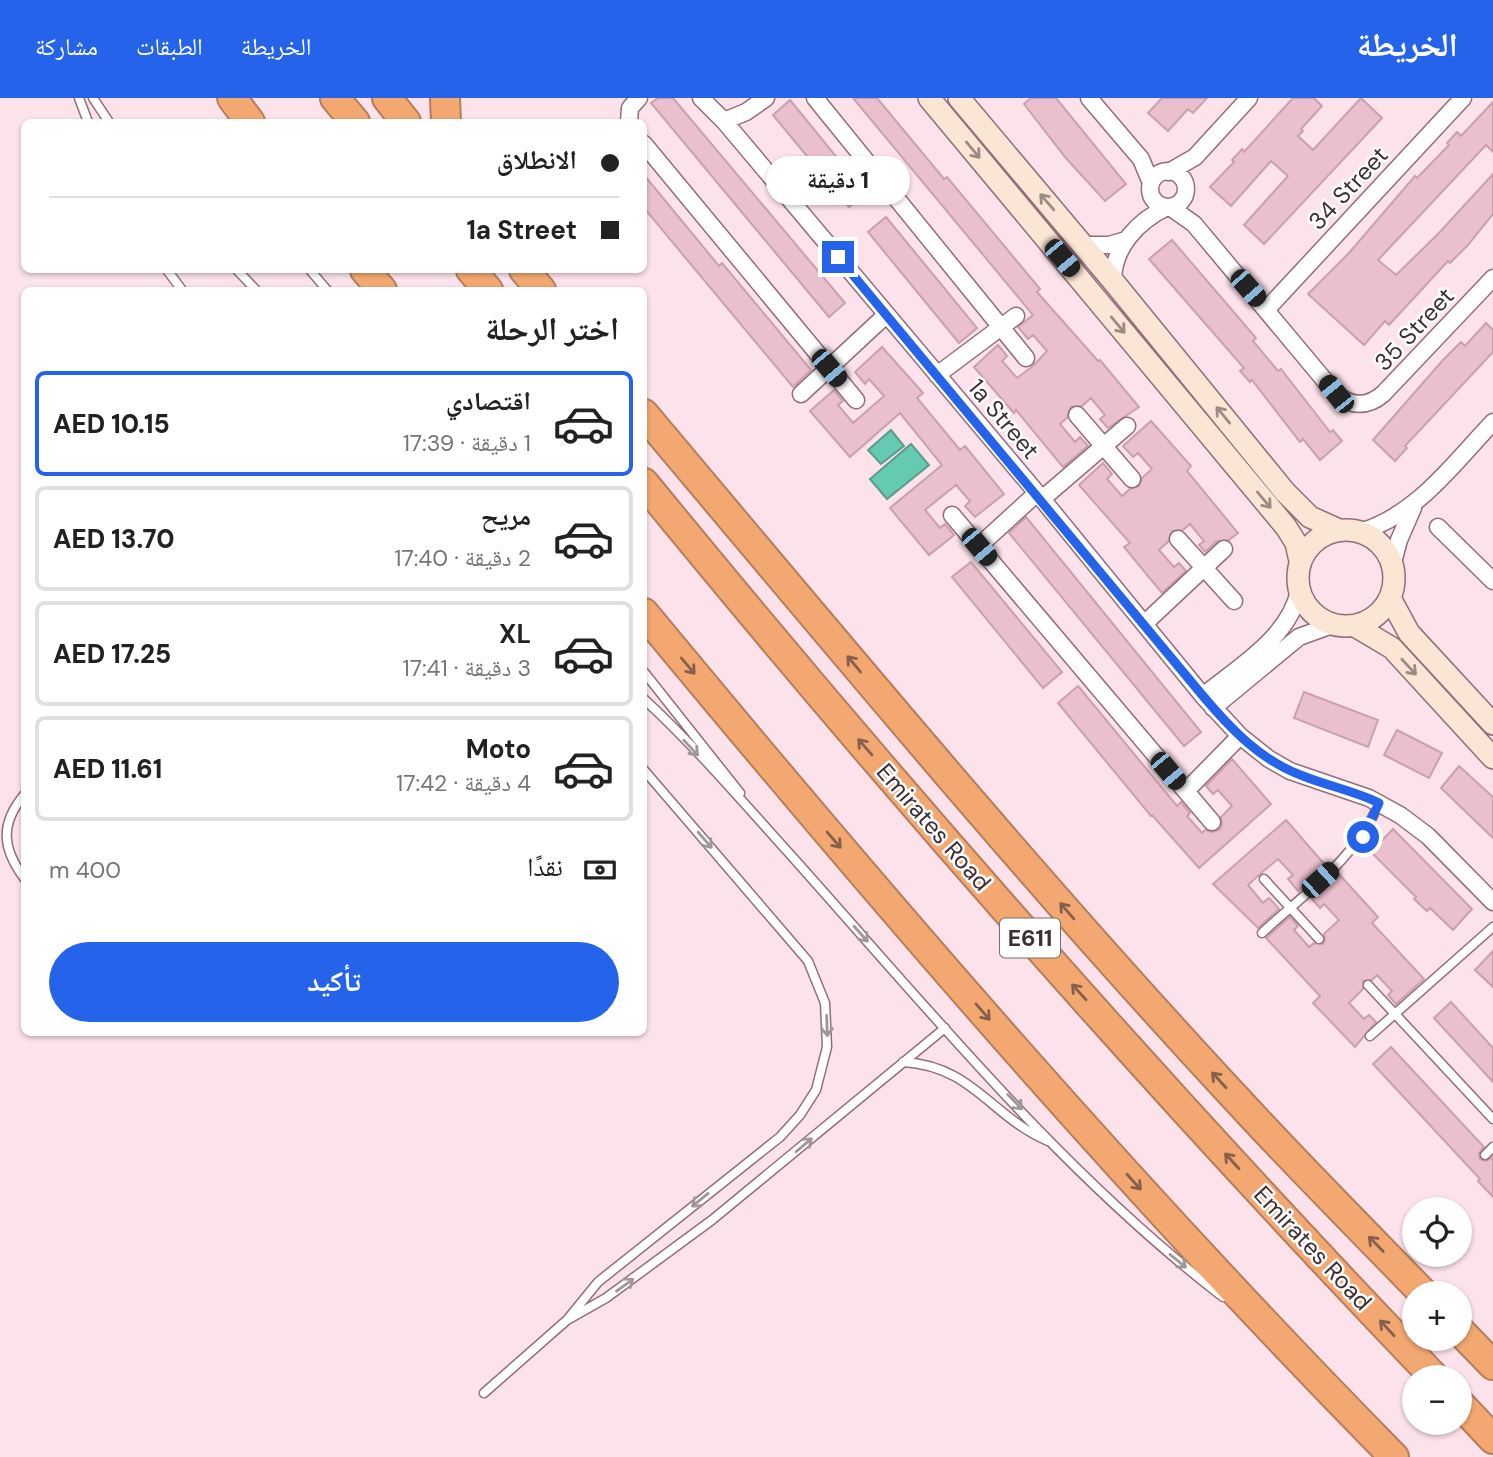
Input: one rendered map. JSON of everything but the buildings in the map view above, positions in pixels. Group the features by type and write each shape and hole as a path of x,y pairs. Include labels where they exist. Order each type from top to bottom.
{"highway":[{"path":"232,98 248,119"},
{"path":"335,98 352,119"},
{"path":"387,98 404,119"},
{"path":"445,98 446,119"},
{"path":"368,273 379,287"},
{"path":"474,273 485,287"},
{"path":"527,273 538,287"},
{"path":"647,418 908,728 1066,910 1244,1108 1411,1281"},
{"name":"Emirates Road","path":"647,487 797,668 1037,945 1282,1216 1423,1365"},
{"path":"647,617 933,954 1269,1330 1394,1457"},
{"path":"1472,1343 1493,1365"},
{"path":"1472,1417 1493,1439"}],"street":[{"path":"629,119 630,108 639,98"},
{"name":"1a Street","path":"701,98 719,111 1208,702 1240,736 1258,752 1301,776 1379,803 1428,836 1493,902"},
{"path":"719,111 746,112 766,98"},
{"path":"815,98 1026,358"},
{"path":"929,98 1286,527 1296,543 1300,561"},
{"path":"959,98 1285,492 1310,517 1350,531 1384,549 1392,566 1394,577 1390,598 1372,619 1355,626 1332,625 1299,637 1208,702"},
{"path":"1088,98 1141,159 1157,204 1176,199"},
{"path":"1113,281 1116,259 1126,240 1145,220 1176,199 1195,157 1249,98"},
{"name":"34 Street","path":"1267,309 1463,98"},
{"path":"647,148 856,400"},
{"path":"1145,220 1156,175 1195,157"},
{"path":"1141,159 1179,176 1176,199"},
{"name":"35 Street","path":"1176,199 1336,394 1353,404 1366,404 1384,394 1493,278"},
{"path":"1083,245 1109,245 1126,240"},
{"path":"801,394 886,315"},
{"path":"937,375 1016,316"},
{"path":"1077,415 1132,479"},
{"path":"1208,702 1280,631 1290,617 1299,591 1300,561 1320,537 1395,518 1416,503 1493,422"},
{"path":"979,547 1127,426"},
{"path":"1392,566 1404,527 1416,503"},
{"path":"952,514 1212,822"},
{"path":"1438,527 1493,581"},
{"path":"1178,539 1234,601"},
{"path":"1144,624 1224,550"},
{"path":"1299,591 1315,616 1332,625"},
{"path":"1390,598 1409,632 1493,724"},
{"path":"1355,626 1392,648 1493,758"},
{"path":"1186,791 1240,736"}],"lane":[{"path":"79,98 88,119"},
{"path":"93,98 107,119"},
{"path":"240,273 253,287"},
{"path":"313,273 324,287"},
{"path":"647,676 765,826"},
{"path":"647,702 765,826 945,1028 1111,1201 1172,1256 1269,1330"},
{"path":"484,1392 566,1320 597,1283 791,1126 816,1090 827,1047 825,1003 815,974 804,955 647,773"},
{"path":"21,799 8,815 4,837 10,859 21,874"},
{"path":"1262,933 1363,837 1379,803"},
{"path":"1264,879 1319,939"},
{"path":"1370,1037 1493,927"},
{"path":"1368,985 1493,1119"},
{"path":"566,1320 606,1298 712,1220 945,1028"},
{"path":"903,1062 929,1065 954,1074 974,1087 1013,1121 1054,1143"},
{"path":"1485,1155 1493,1147"}],"shaded area":[{"path":"891,430 904,446 881,464 868,450"},
{"path":"911,444 929,465 887,499 870,479"}],"route":[{"path":"838,257 1042,499 1213,708 1240,736 1258,752 1290,771 1379,803 1363,837"}]}
